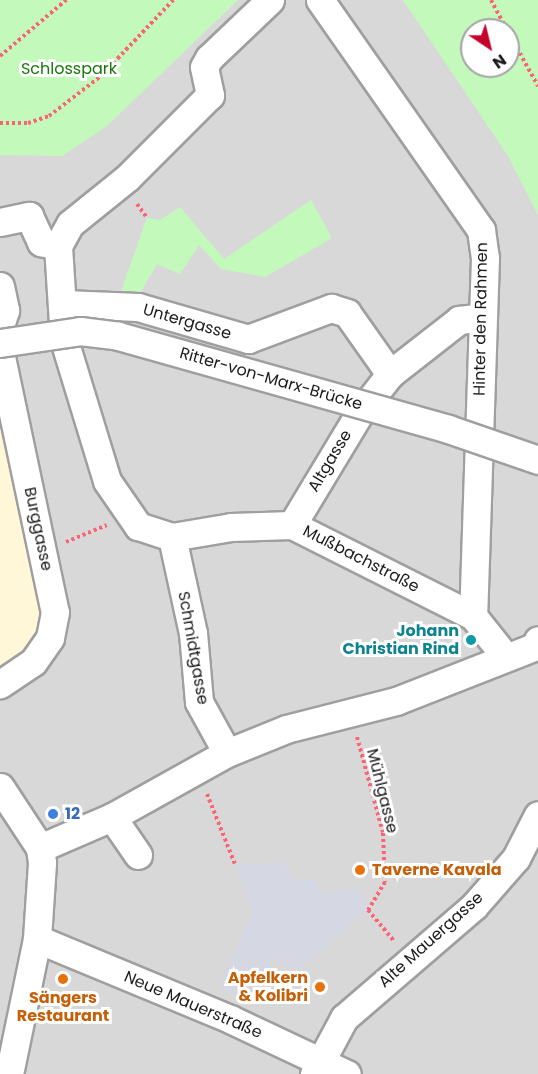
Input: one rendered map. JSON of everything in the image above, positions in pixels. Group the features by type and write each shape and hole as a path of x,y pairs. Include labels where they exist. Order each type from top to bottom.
{"street":[{"path":"129,515 107,481 63,340 63,304 58,246 70,225 127,178 210,95 204,67 209,58 270,0"},
{"name":"Hinter den Rahmen","path":"320,0 481,230 483,316 473,616"},
{"path":"0,222 29,216 41,242 58,246"},
{"path":"0,286 4,310 0,326"},
{"name":"Untergasse","path":"63,304 138,307 248,339 331,308 347,313 390,374"},
{"name":"Altgasse","path":"292,525 359,414 390,374 459,320 483,316"},
{"name":"Ritter-von-Marx-Brücke","path":"0,343 80,331 118,336 448,429 538,460"},
{"path":"0,351 63,340"},
{"name":"Burggasse","path":"0,351 55,612 50,638 33,662 0,684"},
{"name":"Mußbachstraße","path":"129,515 138,526 172,537 231,527 292,525 473,616 504,655"},
{"name":"Schmidtgasse","path":"172,537 193,633 199,702 227,753"},
{"path":"40,848 112,817 227,753 349,711 396,701 504,655 537,650"},
{"path":"0,787 40,848 37,939 9,1074"},
{"name":"Alte Mauergasse","path":"317,1068 344,1018 482,898 516,858 538,815"},
{"path":"112,817 138,855"},
{"name":"Neue Mauerstraße","path":"37,939 230,1019 317,1068 347,1074"}],"path":[{"path":"0,56 66,0"},
{"path":"0,123 28,123 49,116 101,76 173,0"},
{"path":"491,0 501,18"},
{"path":"520,53 538,86"},
{"path":"76,537 129,515"},
{"name":"Mühlgasse","path":"349,711 382,833 385,882 368,910 410,960"},
{"path":"197,769 235,864"}],"shaded area":[{"path":"0,0 538,0 538,1074 0,1074"},
{"path":"0,414 41,586 44,632 29,651 0,672"},
{"path":"287,863 291,880 315,880 320,893 360,889 368,910 298,971 273,958 250,1000 219,988 253,911 235,864"}],"green space":[{"name":"Schlosspark","path":"0,0 238,0 107,126 62,156 0,155"},
{"path":"403,0 538,0 538,215 508,156"},
{"path":"311,200 332,238 265,277 221,269 199,245 180,274 157,264 136,300 120,294 147,218 160,220 180,207 224,259"}],"place":[{"name":"Johann Christian Rind","path":"471,640"},
{"name":"12","path":"53,814"},
{"name":"Taverne Kavala","path":"360,870"},
{"name":"Sängers Restaurant","path":"63,979"},
{"name":"Apfelkern & Kolibri","path":"320,987"}]}
